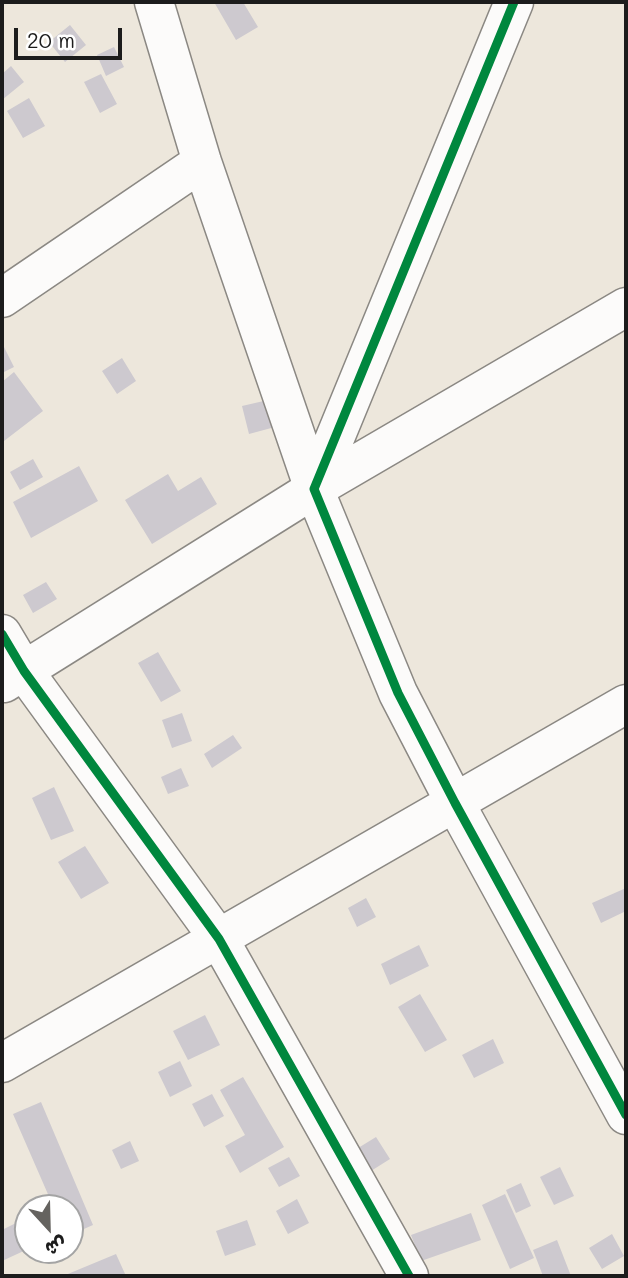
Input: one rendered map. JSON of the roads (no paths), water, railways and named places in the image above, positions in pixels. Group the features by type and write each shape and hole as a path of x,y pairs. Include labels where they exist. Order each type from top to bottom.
{"street":[{"path":"154,2 202,162 314,489 398,693 455,803 626,1115"},
{"path":"314,489 514,2"},
{"path":"2,298 202,162"},
{"path":"13,677 314,489 626,307"},
{"path":"2,634 13,677 219,939 409,1276"},
{"path":"2,1063 626,704"}]}
